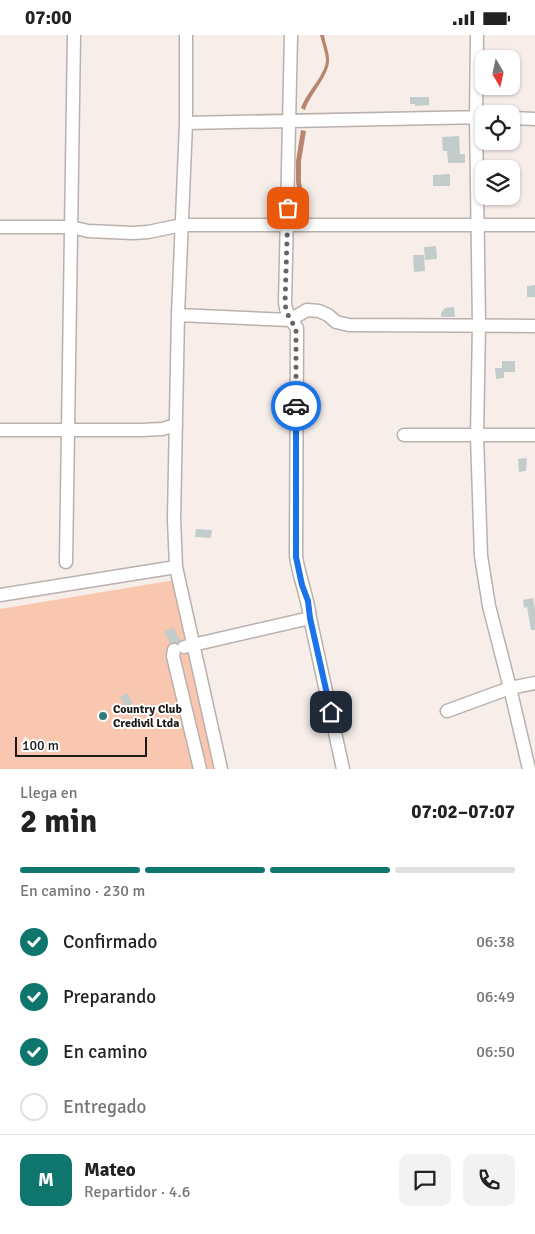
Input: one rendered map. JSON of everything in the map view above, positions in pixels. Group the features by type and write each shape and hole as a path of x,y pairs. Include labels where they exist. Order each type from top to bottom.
{"street":[{"path":"66,562 74,35"},
{"path":"186,35 186,123 178,315 174,519 176,567 184,647 221,769"},
{"path":"291,35 285,303 290,320 296,328 297,339 296,557 302,585 308,601 310,618 343,769"},
{"path":"477,35 480,105"},
{"path":"186,123 475,117"},
{"path":"520,118 535,119"},
{"path":"479,150 477,436 481,556 489,606 529,769"},
{"path":"0,227 71,227 88,231 133,233 182,225 535,225"},
{"path":"178,315 290,320 307,310 319,311 328,315 336,322 348,325 535,326"},
{"path":"0,430 142,431 162,429 176,425"},
{"path":"404,435 535,435"},
{"path":"0,595 176,567"},
{"path":"200,769 173,655 184,647 310,618"},
{"path":"447,711 510,688 535,683"}],"shaded area":[{"path":"320,35 324,35 329,56 328,65 305,110 301,108 325,65 326,56"},
{"path":"301,130 306,131 301,161 301,183 307,212 301,209 296,182 296,161"},
{"name":"Country Club Credivil Ltda","path":"175,580 216,769 0,769 0,609"}],"building":[{"path":"410,97 429,97 429,105 415,106 415,104 410,104"},
{"path":"459,136 460,154 465,154 465,163 448,163 447,151 443,151 442,137"},
{"path":"450,174 450,186 433,186 433,175"},
{"path":"436,246 437,259 425,260 424,247"},
{"path":"413,255 424,255 425,271 414,272"},
{"path":"535,285 535,297 527,297 527,286"},
{"path":"454,307 455,317 441,317 441,313 445,308"},
{"path":"502,361 515,361 515,372 504,372 504,378 496,379 495,368 502,368"},
{"path":"527,458 526,471 519,472 518,459"},
{"path":"196,529 212,530 211,538 195,537"},
{"path":"533,598 535,630 531,630 527,607 524,608 523,600"},
{"path":"173,627 180,640 177,643 170,643 164,632"},
{"path":"127,693 133,703 126,707 120,697"}],"way so far":[{"path":"288,208 285,303 290,320 296,328 296,406"}],"place":[{"name":"Country Club Credivil Ltda","path":"103,716"}],"route":[{"path":"296,406 296,557 302,585 308,601 331,712"}]}
